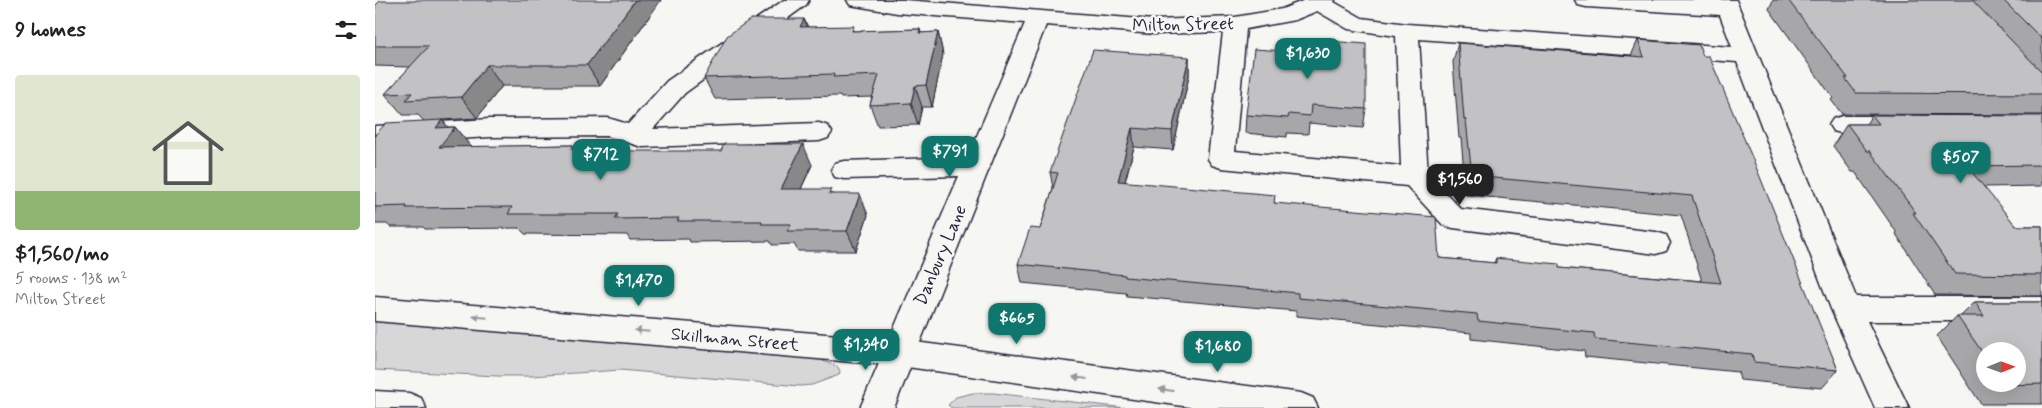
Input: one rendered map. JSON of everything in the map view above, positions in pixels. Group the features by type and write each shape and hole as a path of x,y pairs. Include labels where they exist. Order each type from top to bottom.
{"street":[{"path":"633,135 677,87 798,0"},
{"name":"Milton Street","path":"858,0 897,6 1154,27 1235,24 1287,15 1322,1"},
{"path":"1585,0 1727,4 1745,55 1846,309 1892,408"},
{"path":"1322,1 1356,24 1407,31 1745,55"},
{"name":"Danbury Lane","path":"877,408 1038,18"},
{"path":"1235,24 1221,160 1415,177"},
{"path":"1407,31 1415,177 1453,218 1657,243"},
{"path":"1842,125 1909,125"},
{"path":"375,135 490,128 608,127 642,138 819,132"},
{"path":"844,170 977,166"},
{"path":"1846,309 2042,309"},
{"name":"Skillman Street","path":"375,310 423,312 900,353 1301,408"},
{"path":"375,406 409,408"}],"shaded area":[{"path":"375,320 801,353 837,366 840,371 839,375 812,385 800,386 620,370 531,376 498,376 375,370"},
{"path":"973,393 993,393 1126,408 952,408 948,405 956,397"}],"building":[{"path":"635,0 587,65 487,65 461,97 406,100 412,93 385,94 429,46 375,46 375,6 380,1"},
{"path":"1788,0 1972,0 2042,72 2042,94 1856,93 1845,78 1848,78"},
{"path":"2003,0 2042,0 2042,39"},
{"path":"751,19 804,19 800,27 854,26 852,31 920,29 919,33 938,32 926,85 915,86 911,103 870,105 879,75 833,77 834,74 704,78 727,36"},
{"path":"1316,40 1366,44 1366,109 1311,105 1310,116 1289,114 1288,118 1246,115 1254,49 1315,53"},
{"path":"1638,40 1699,45 1703,56 1709,56 1838,370 1754,362 1752,354 1595,339 1594,333 1478,321 1477,314 1298,298 1298,293 1125,277 1125,275 1018,264 1030,228 1040,229 1058,173 1050,172 1093,50 1189,57 1172,131 1132,128 1118,181 1275,195 1274,203 1436,217 1439,258 1496,263 1496,258 1559,264 1559,268 1721,283 1692,196 1472,176 1466,120 1464,119 1458,43 1644,57"},
{"path":"1872,115 2042,116 2042,165 1969,166 1974,171 1971,171 2016,226 2042,226 2042,275 1955,274 1913,213 1916,213 1870,151 1867,151 1847,124 1879,124"},
{"path":"442,120 436,128 455,127 439,147 573,145 571,149 581,149 580,151 721,151 724,144 803,144 781,189 831,189 829,194 860,194 847,231 787,231 791,224 761,224 762,221 677,221 679,218 615,219 618,214 508,214 512,207 375,207 375,135 386,123"},
{"path":"1975,302 2042,302 2042,384 2026,384 2026,342 1976,343 1957,316 1984,316"}]}
